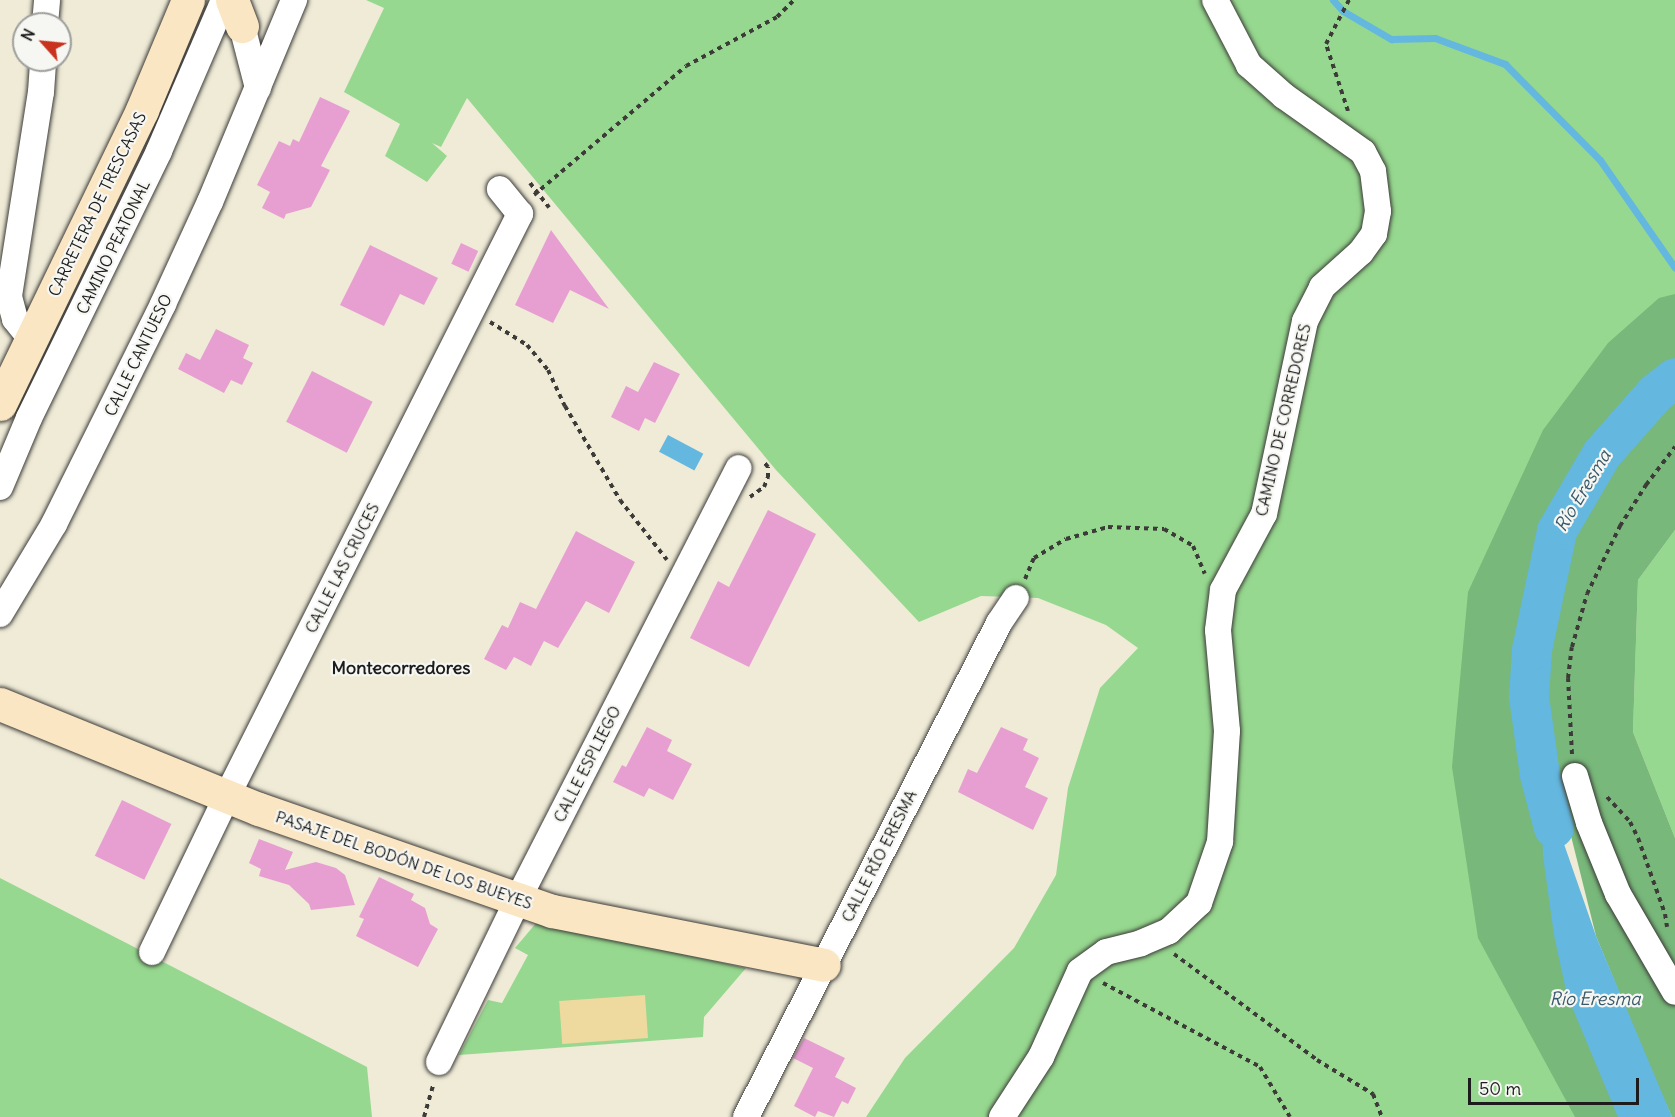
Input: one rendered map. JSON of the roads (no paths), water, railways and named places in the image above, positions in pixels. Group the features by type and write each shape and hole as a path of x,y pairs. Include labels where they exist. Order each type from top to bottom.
{"street":[{"name":"CARRETERA DE TRESCASAS","path":"0,404 142,110 188,0"},
{"name":"CALLE CANTUESO","path":"0,614 54,524 163,304 210,202 294,0"},
{"name":"CAMINO DE CORREDORES","path":"1002,1117 1041,1057 1080,971 1106,952 1169,931 1199,903 1220,842 1227,731 1218,630 1223,590 1264,514 1305,321 1322,287 1362,252 1374,234 1378,211 1373,171 1363,152 1348,139 1284,96 1249,64 1215,0"},
{"path":"233,8 258,88"},
{"name":"CAMINO PEATONAL","path":"0,487 29,418 159,151 233,8"},
{"path":"32,340 15,319 9,296 42,72"},
{"name":"CALLE LAS CRUCES","path":"152,952 227,796 520,214 500,189"},
{"name":"CALLE ESPLIEGO","path":"439,1062 518,899 739,468"},
{"name":"CALLE RÍO ERESMA","path":"746,1117 999,623 1016,598"},
{"name":"PASAJE DEL BODÓN DE LOS BUEYES","path":"0,704 227,796 552,910 824,965"},
{"path":"1575,776 1586,814 1618,894 1675,992"}],"water":[{"path":"668,435 703,454 694,471 659,452"},
{"name":"Río Eresma","path":"1540,775 1596,936 1672,1117 1618,1117 1567,995 1554,935 1543,856"}],"waterway":[{"path":"1333,0 1343,11 1391,39 1435,38 1505,64 1600,160 1675,268"},
{"name":"Río Eresma","path":"1554,828 1540,775 1529,697 1532,650 1557,531 1602,454 1656,393 1675,378"}],"district":[{"name":"Montecorredores","path":"401,668"}]}
